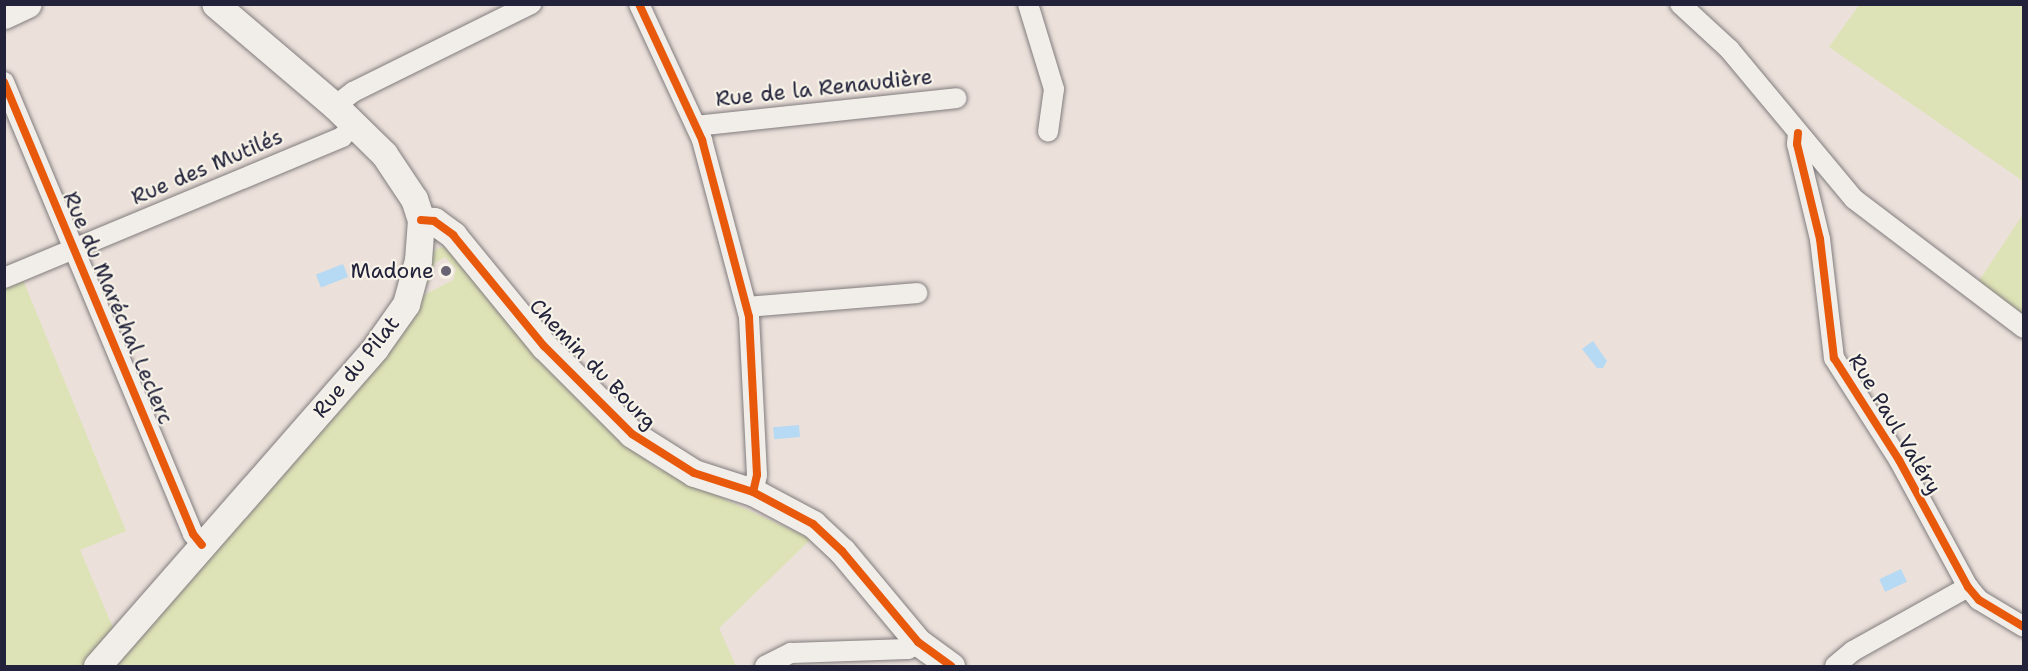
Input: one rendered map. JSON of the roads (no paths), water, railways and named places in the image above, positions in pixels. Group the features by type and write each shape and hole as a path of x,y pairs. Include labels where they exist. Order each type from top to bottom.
{"main road":[{"path":"4,15 28,4"},
{"path":"215,4 355,124 402,177 421,220"},
{"name":"Chemin du Bourg","path":"421,220 434,220 453,235 544,346 632,434 694,473 753,492 785,506 835,544 918,642 951,666"},
{"name":"Rue du Pilat","path":"97,666 395,323 413,282 421,220"}],"street":[{"path":"335,106 353,92 531,4"},
{"name":"Rue de la Renaudière","path":"639,4 696,126 747,307 753,383 753,492"},
{"path":"1028,4 1054,89 1048,132"},
{"path":"1680,4 1729,49 1854,199 2024,328"},
{"name":"Rue du Maréchal Leclerc","path":"4,82 193,534 202,545"},
{"name":"Rue de la Renaudière","path":"696,126 956,98"},
{"name":"Rue des Mutilés","path":"4,278 342,137 355,124"},
{"name":"Rue Paul Valéry","path":"1798,133 1797,144 1820,239 1834,358 1899,460 1968,587 1979,600 2024,627"},
{"path":"747,307 917,293"},
{"path":"1835,666 1853,651 1968,587"},
{"path":"765,666 791,653 908,649 918,642"}],"water":[{"path":"343,264 348,277 321,287 316,274"},
{"path":"1593,341 1607,361 1603,368 1597,368 1582,349"},
{"path":"799,425 800,437 774,439 773,427"},
{"path":"1901,569 1907,582 1885,592 1879,579"}],"place":[{"name":"Madone","path":"446,271"}]}
